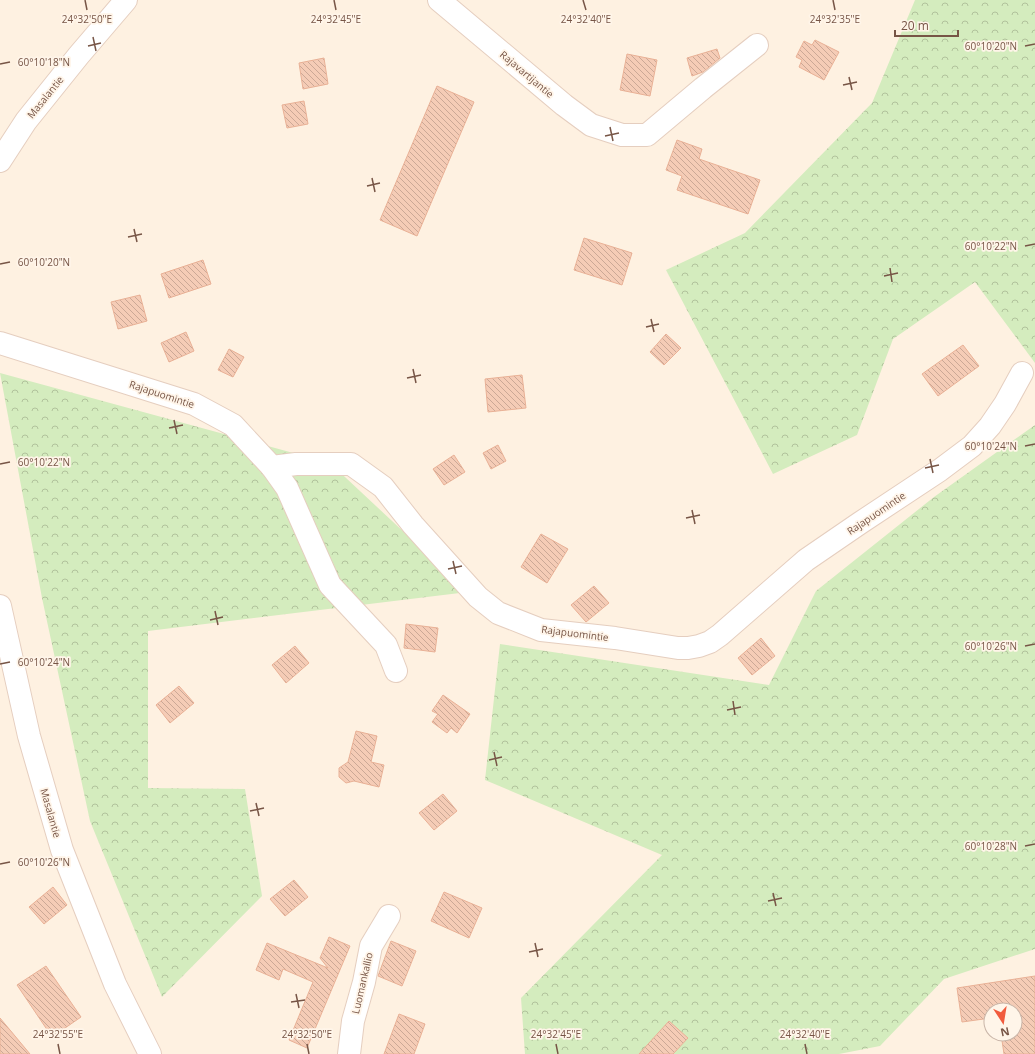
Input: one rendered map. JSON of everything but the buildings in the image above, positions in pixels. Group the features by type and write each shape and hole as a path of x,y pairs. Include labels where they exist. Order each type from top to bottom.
{"street":[{"name":"Masalantie","path":"0,161 26,121 126,0"},
{"name":"Rajavartijantie","path":"439,0 591,125 622,135 647,135 757,45"},
{"name":"Rajapuomintie","path":"0,343 194,404 233,425 272,467 296,464 352,464 383,487 413,525 478,597 498,613 541,630 615,638 678,648 699,646 710,642 806,560 940,470 972,446 990,426 1005,404 1022,373"},
{"path":"272,467 287,488 330,585 386,645 396,671"},
{"name":"Masalantie","path":"0,606 30,736 62,850 116,984 150,1054"},
{"name":"Luomankallio","path":"349,1054 354,1021 371,946 389,916"}],"green space":[{"path":"915,0 1035,0 1035,363 975,282 893,339 857,435 773,474 666,270 745,233 872,103"},
{"path":"0,373 330,463 468,592 148,631 148,788 245,789 262,896 162,997 90,821 42,598"},
{"path":"1035,425 1035,949 944,979 880,1046 839,1054 525,1054 521,998 662,855 485,780 500,644 769,685 816,591 934,497"}]}
